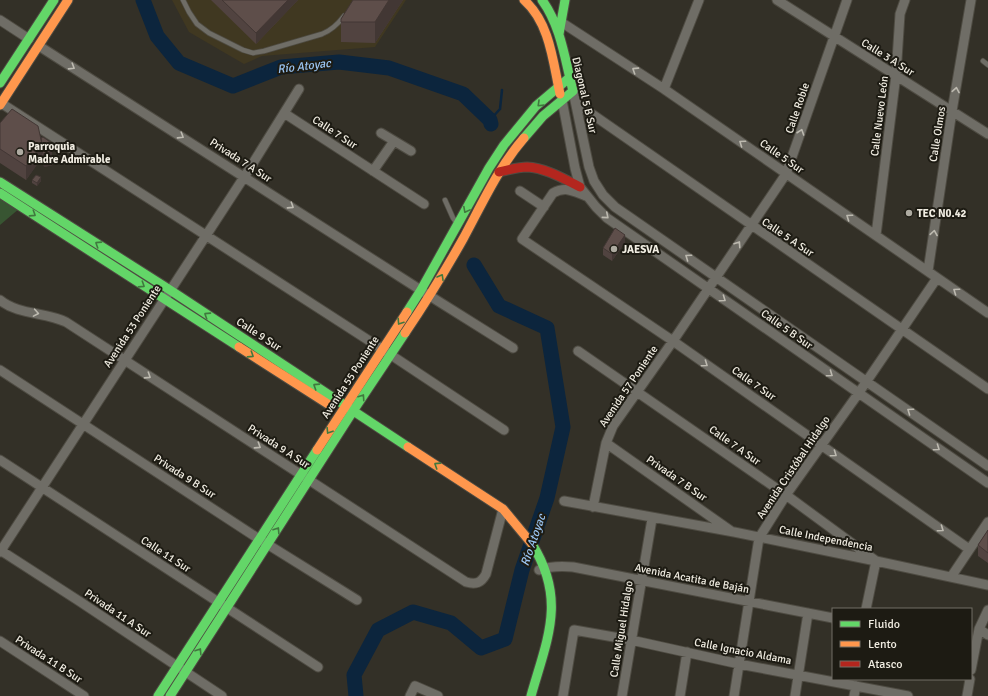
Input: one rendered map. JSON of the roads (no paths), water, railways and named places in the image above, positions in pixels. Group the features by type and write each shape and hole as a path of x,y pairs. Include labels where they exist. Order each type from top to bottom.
{"main road":[{"path":"0,83 54,0"},
{"path":"0,104 68,0"},
{"path":"524,0 534,9 543,25 562,100"},
{"path":"552,59 561,22 564,0"},
{"path":"544,2 559,3 564,0"},
{"name":"Diagonal 5 B Sur","path":"544,2 552,15 573,91"},
{"name":"Avenida 55 Poniente","path":"158,696 421,290 489,168 504,145 536,106 569,78"},
{"name":"Avenida 55 Poniente","path":"170,696 351,414 430,296 513,150 543,116 573,91"},
{"path":"500,172 516,168 536,168 549,172 580,187"},
{"name":"Calle 9 Sur","path":"0,182 170,290 343,409"},
{"name":"Calle 9 Sur","path":"0,193 164,299 351,414 502,512 519,531 536,556 542,568"},
{"path":"524,696 543,626 545,599 542,568"},
{"path":"532,696 550,627 552,598 542,568"}],"street":[{"path":"664,89 699,0"},
{"name":"Calle 3 A Sur","path":"777,0 988,134"},
{"name":"Calle Roble","path":"716,276 786,174 847,0"},
{"name":"Calle Nuevo León","path":"876,235 896,75 900,14 905,0"},
{"name":"Calle Olmos","path":"928,271 952,111 971,0"},
{"path":"0,20 29,39"},
{"name":"Calle 5 Sur","path":"561,22 664,89 988,313"},
{"name":"Privada 7 A Sur","path":"39,46 513,348"},
{"name":"Avenida 53 Poniente","path":"0,551 206,235 299,88"},
{"name":"Diagonal 5 B Sur","path":"573,91 589,167 594,181"},
{"path":"562,100 580,187"},
{"name":"Calle 5 A Sur","path":"576,103 751,226 988,389"},
{"path":"0,104 206,235 504,430"},
{"name":"Calle 7 Sur","path":"284,113 424,204"},
{"path":"381,133 411,151"},
{"path":"374,171 394,141"},
{"name":"Calle 5 B Sur","path":"594,181 603,195 615,207 988,466"},
{"name":"Calle 5 B Sur","path":"580,187 586,196 607,218 988,483"},
{"path":"520,191 544,207 553,193 559,190 573,190 586,196"},
{"name":"Calle 7 Sur","path":"544,207 522,239 673,341 969,549"},
{"name":"Avenida 57 Poniente","path":"593,507 606,443 613,426 673,341 716,276"},
{"name":"Avenida Cristóbal Hidalgo","path":"734,696 760,538 786,495 858,394 937,278"},
{"name":"Privada 9 A Sur","path":"0,300 11,308 56,317 66,322 466,582 474,585 482,581 486,574 502,512"},
{"name":"Calle 7 A Sur","path":"578,351 638,391 786,495 876,561"},
{"name":"Privada 9 B Sur","path":"0,370 259,539 357,600"},
{"name":"Privada 7 B Sur","path":"606,443 734,532"},
{"name":"Calle 11 Sur","path":"0,460 318,667"},
{"name":"Calle Independencia","path":"564,501 734,532 988,585"},
{"name":"Calle Miguel Hidalgo","path":"622,696 652,518"},
{"path":"951,577 988,522"},
{"name":"Privada 11 A Sur","path":"0,551 79,601 222,696"},
{"path":"866,608 876,561"},
{"name":"Avenida Acatita de Baján","path":"542,568 572,567 832,618"},
{"path":"972,658 973,646 988,610"},
{"path":"795,696 808,613"},
{"path":"979,629 988,635"},
{"name":"Calle Ignacio Aldama","path":"563,696 574,630 631,640 739,664 908,696"},
{"name":"Privada 11 B Sur","path":"0,641 84,696"},
{"path":"680,696 687,652"},
{"path":"967,696 970,680"},
{"path":"410,696 416,686 438,696"},
{"path":"854,696 856,686"}],"lane":[{"path":"183,0 197,24 209,34 243,50 253,53 322,34 331,30 346,13"},
{"path":"983,61 988,65"},
{"path":"445,200 453,218 458,225"}],"waterway":[{"name":"Río Atoyac","path":"143,0 157,36 179,63 233,86 281,67 339,62 389,68 463,94 490,120 491,124"},
{"path":"490,120 500,109 502,90"},
{"name":"Río Atoyac","path":"356,696 354,675 378,630 413,612 451,623 481,648 505,639 522,570 547,498 563,427 547,328 499,306 474,265"}],"place":[{"name":"Parroquia Madre Admirable","path":"20,152"},
{"name":"TEC N0.42","path":"909,213"},
{"name":"JAESVA","path":"614,249"}]}
